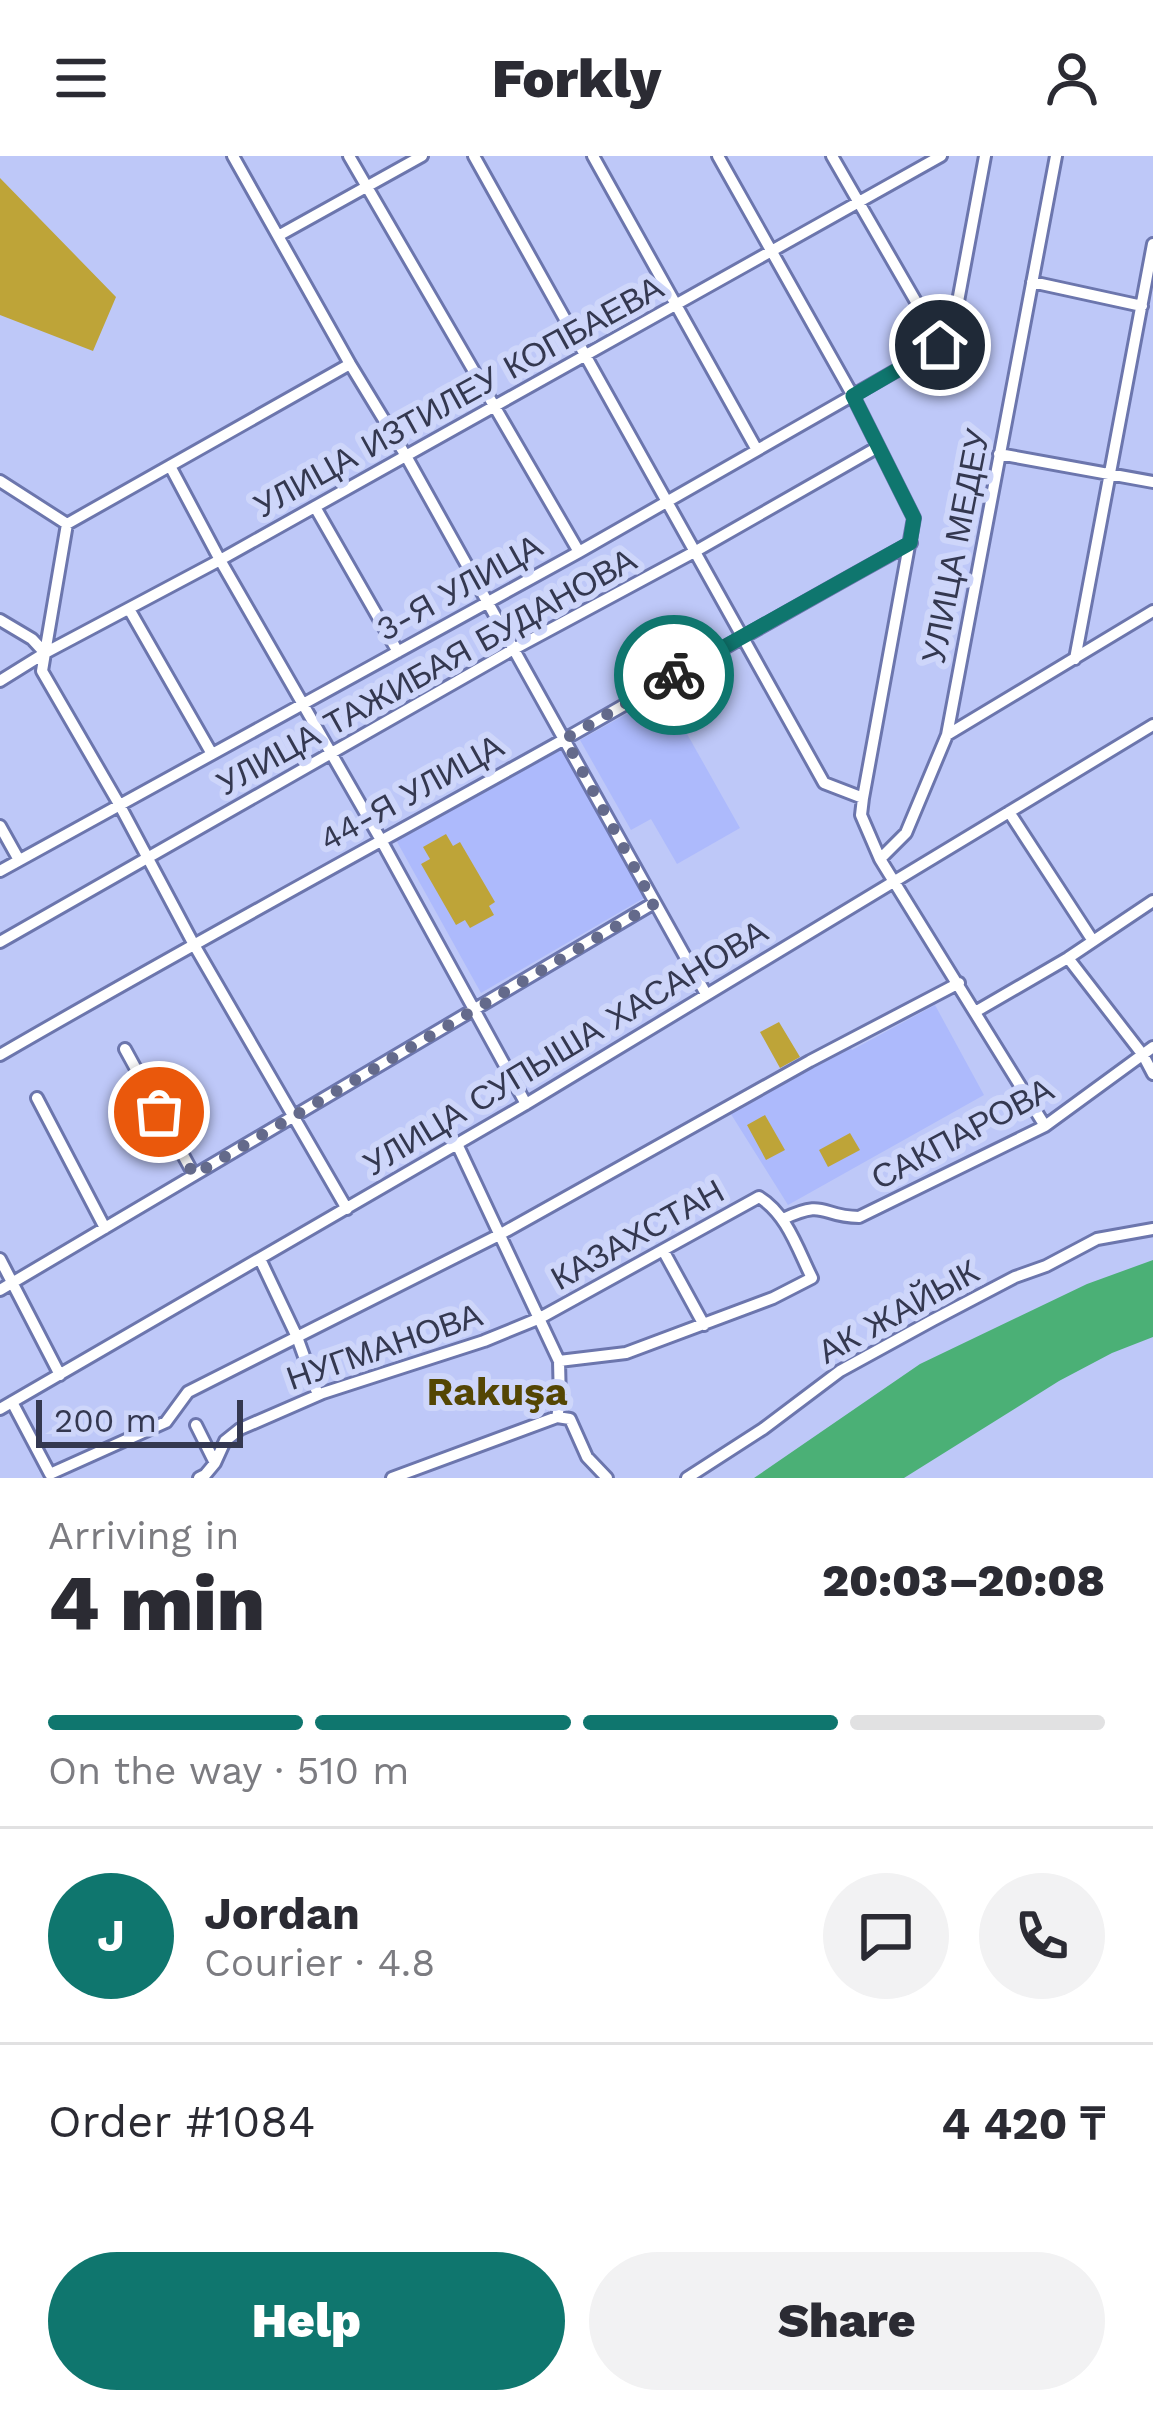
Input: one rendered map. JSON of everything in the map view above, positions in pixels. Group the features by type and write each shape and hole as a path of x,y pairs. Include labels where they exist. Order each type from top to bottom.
{"street":[{"path":"233,156 706,994"},
{"path":"350,156 579,552"},
{"path":"278,236 422,156"},
{"path":"474,156 824,783 863,798 861,815 880,859 1045,1126"},
{"path":"593,156 757,450"},
{"path":"718,156 878,447"},
{"path":"832,156 940,345 950,337 954,323 985,156"},
{"name":"УЛИЦА ИЗТИЛЕУ КОПБАЕВА","path":"0,681 941,156"},
{"name":"УЛИЦА МЕДЕУ","path":"880,859 905,833 946,734 1056,156"},
{"path":"1075,659 1153,244"},
{"path":"1032,282 1142,306"},
{"name":"3-Я УЛИЦА","path":"0,871 669,502 940,345"},
{"path":"67,524 350,364"},
{"name":"УЛИЦА МЕДЕУ","path":"863,798 914,518 878,447"},
{"name":"УЛИЦА ТАЖИБАЯ БУДАНОВА","path":"0,941 878,447"},
{"path":"1000,454 1153,482"},
{"path":"170,466 526,1104"},
{"path":"0,481 67,524"},
{"path":"315,507 398,652"},
{"path":"67,524 42,670 346,1209"},
{"name":"44-Я УЛИЦА","path":"0,1055 910,543"},
{"path":"129,609 212,754"},
{"path":"946,734 1153,611"},
{"path":"0,620 32,639 45,653"},
{"name":"УЛИЦА СУПЫША ХАСАНОВА","path":"6,1405 526,1104 1153,725"},
{"path":"1009,812 1094,941"},
{"path":"0,826 19,860"},
{"path":"975,1012 1153,901"},
{"path":"0,1290 654,904"},
{"path":"1068,958 1148,1051 1153,1074"},
{"path":"6,1405 50,1474 166,1423 188,1392 499,1235 958,983"},
{"path":"125,1049 194,1175"},
{"name":"САКПАРОВА","path":"783,1220 818,1207 859,1217 1045,1126 1148,1051"},
{"path":"37,1098 106,1228"},
{"path":"457,1144 559,1361 559,1410"},
{"name":"КАЗАХСТАН","path":"540,1318 759,1197 783,1220"},
{"path":"559,1361 626,1353 773,1298 812,1278 783,1220"},
{"name":"АК ЖАЙЫК","path":"687,1478 840,1371 933,1319 1097,1239 1153,1229"},
{"path":"664,1252 704,1325"},
{"path":"0,1259 60,1375"},
{"path":"260,1259 318,1395"},
{"name":"НУГМАНОВА","path":"199,1478 215,1463 225,1441 240,1429 318,1395 540,1318"},
{"path":"392,1478 559,1410"},
{"path":"559,1410 570,1419 587,1457 607,1478"},
{"path":"196,1425 215,1463"}],"shaded area":[{"path":"0,178 116,297 93,351 0,315"},
{"path":"664,693 740,828 677,864 651,819 631,830 580,740"},
{"path":"560,747 644,898 481,993 396,840"},
{"path":"446,834 453,846 460,842 495,902 489,906 494,915 470,928 465,920 456,925 421,864 430,859 423,847"},
{"path":"935,1005 984,1095 788,1205 729,1111 849,1045 852,1050"},
{"path":"779,1022 800,1057 780,1068 760,1032"},
{"path":"765,1115 785,1150 766,1160 747,1125"},
{"path":"850,1133 860,1150 828,1167 819,1150"},
{"path":"1153,1260 1153,1337 1059,1381 904,1478 754,1478 920,1364 1087,1284"}],"way so far":[{"path":"159,1112 194,1175 654,904 565,739 674,675"}],"district":[{"name":"Rakuşa","path":"497,1391"}],"route":[{"path":"674,675 910,543 914,518 853,396 940,345"}]}
